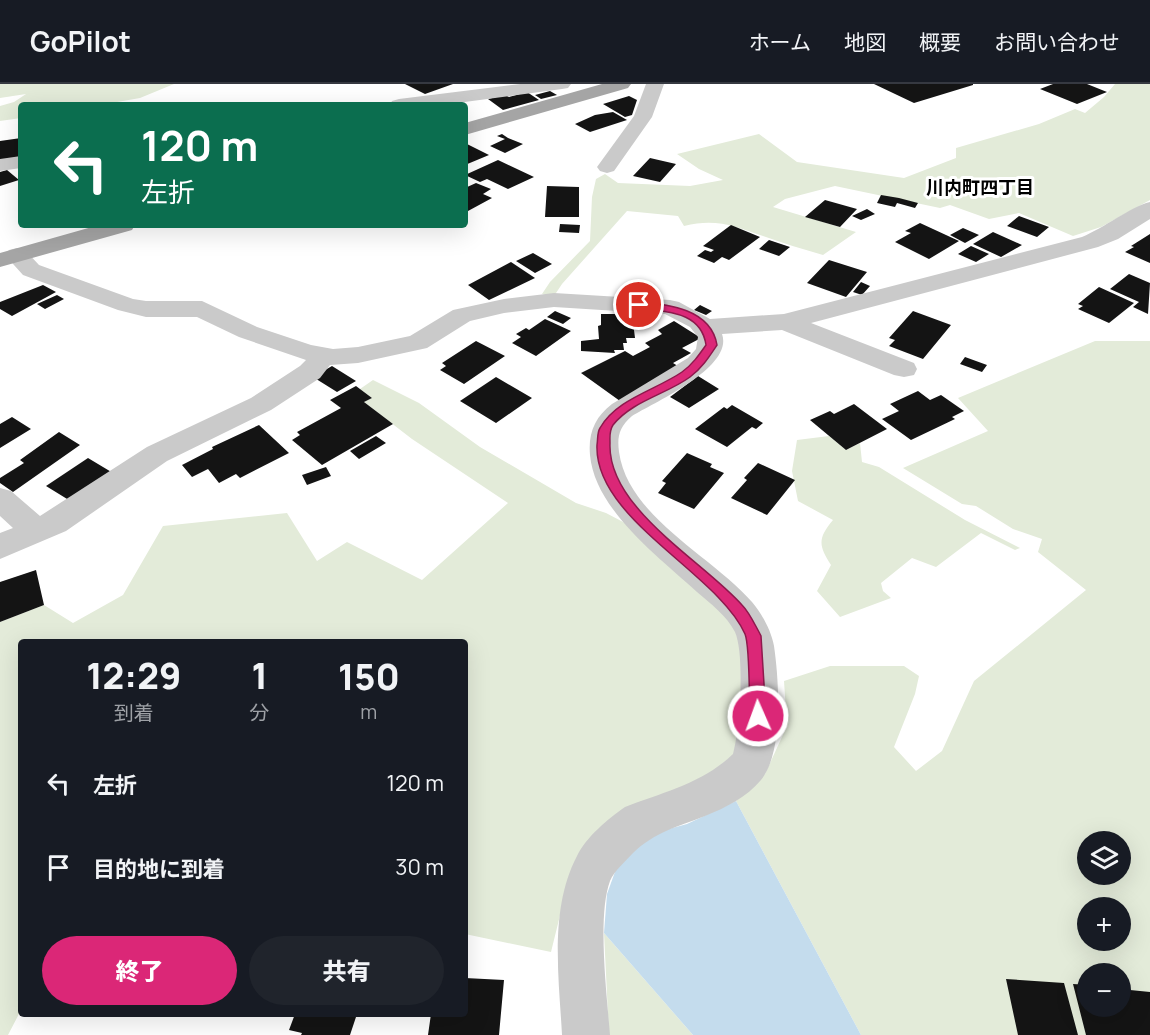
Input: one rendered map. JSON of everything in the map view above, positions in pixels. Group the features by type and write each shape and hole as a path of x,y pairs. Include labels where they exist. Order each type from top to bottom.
{"main road":[{"path":"468,128 620,84"},
{"path":"9,258 114,228"}],"street":[{"path":"422,102 562,84"},
{"path":"608,167 643,117 655,84"},
{"path":"0,165 18,162"},
{"path":"704,327 785,322 1090,242 1145,217"},
{"path":"9,258 31,270 127,305 146,309 202,309 248,332 306,352 334,356 373,372"},
{"path":"0,548 78,509 157,454 261,404 334,356 417,342 462,315 483,309 554,300 670,307 686,313 704,327 710,337 711,345 708,353 687,374 622,410 608,423 604,431 603,457 618,493 648,526 738,610 754,636 758,716 750,764 726,786 704,799 640,821 613,844 591,870 586,897 582,963 586,1035"},
{"path":"785,322 904,369"},
{"path":"0,499 27,522 34,533"}],"green space":[{"path":"0,84 174,84 140,98 117,102 18,102 18,118 0,121 0,106 14,102 26,94 0,98"},
{"path":"1115,84 1150,84 1150,200 1101,227 1073,236 1019,213 989,219 950,205 940,208 835,186 785,199 773,207 856,232 823,255 725,224 706,223 684,226 678,216 627,211 554,296 542,294 550,282 590,241 592,197 596,179 605,174 618,183 690,186 723,180 699,169 677,154 759,134 797,162 904,178 956,158 956,148 1039,124 1075,109 1085,113"},
{"path":"1095,341 1150,341 1150,1035 861,1035 736,801 765,774 787,726 784,681 830,666 904,666 919,676 915,694 894,747 916,771 942,751 974,681 1086,590 1038,552 1042,539 1013,529 976,506 962,504 903,468 988,431 958,398"},
{"path":"373,380 419,403 480,447 576,503 606,513 625,523 725,612 738,633 743,652 737,752 567,887 551,952 468,935 468,639 18,639 18,1016 8,1035 0,1035 0,622 44,605 73,623 123,595 163,526 287,513 317,561 347,542 422,580 508,503 412,439 364,402 372,398 360,389"},
{"path":"829,436 846,450 860,443 862,462 879,467 965,520 1020,548 1015,550 981,533 936,567 912,558 881,583 883,591 891,598 840,617 817,591 831,565 822,547 822,537 833,520 798,501 792,471 797,440"},
{"path":"604,933 693,1035 609,1035"}],"water":[{"path":"736,801 861,1035 693,1035 604,933 607,894 620,858 654,833 687,824"}],"building":[{"path":"405,84 453,84 425,94"},
{"path":"874,84 973,84 973,85 914,103"},
{"path":"1053,84 1087,84 1107,92 1077,104 1040,89"},
{"path":"550,91 557,95 541,99 535,95"},
{"path":"527,92 539,100 503,110 488,99 505,95 509,97"},
{"path":"629,96 637,100 632,115 625,117 603,104"},
{"path":"613,112 627,120 590,132 575,124 595,115"},
{"path":"502,134 523,144 505,153 490,146 505,139 497,136"},
{"path":"18,138 18,157 0,160 0,141"},
{"path":"468,144 489,155 468,164"},
{"path":"650,158 676,164 660,182 633,176"},
{"path":"498,160 534,177 508,189 487,179 480,182 468,176 468,174"},
{"path":"7,170 18,180 0,186 0,172"},
{"path":"476,183 491,189 483,194 492,198 468,211 468,187"},
{"path":"547,186 579,187 579,217 545,217"},
{"path":"881,195 918,203 915,208 897,203 895,207 877,203"},
{"path":"825,200 857,209 840,227 805,217"},
{"path":"867,209 875,214 861,220 852,216"},
{"path":"1019,216 1049,227 1037,237 1007,226"},
{"path":"920,223 959,241 929,259 895,242 911,233 905,231"},
{"path":"560,224 580,225 579,233 559,232"},
{"path":"731,225 760,237 729,260 722,257 714,263 697,256 705,250 711,252 714,250 703,246"},
{"path":"963,228 979,235 965,243 950,235"},
{"path":"993,232 1022,245 1001,257 973,244"},
{"path":"1150,234 1150,263 1125,252 1134,247 1131,246"},
{"path":"769,240 790,247 779,256 759,249"},
{"path":"971,246 989,254 976,262 958,254"},
{"path":"533,253 552,264 535,273 516,261"},
{"path":"829,260 867,272 846,297 807,283"},
{"path":"511,262 535,278 489,300 468,285"},
{"path":"1129,274 1150,283 1148,314 1133,307 1139,302 1110,289"},
{"path":"861,282 870,286 862,295 853,292"},
{"path":"43,285 56,292 12,316 0,309 0,302"},
{"path":"1099,287 1134,303 1109,323 1078,309 1083,306 1078,304"},
{"path":"57,295 64,299 45,309 37,304"},
{"path":"700,305 712,311 706,315 694,310"},
{"path":"555,311 571,318 563,324 547,317"},
{"path":"913,311 951,325 923,359 889,346 895,340 889,338"},
{"path":"601,314 632,314 635,338 626,338 627,343 623,343 624,350 614,350 615,353 581,351 581,341 599,339 598,326 601,325"},
{"path":"545,319 571,331 536,356 512,343 521,337 516,334 526,328 529,330"},
{"path":"674,321 701,338 682,348 691,353 673,363 681,368 620,401 581,373 625,351 633,356 650,347 645,343 662,334 658,330"},
{"path":"476,341 505,356 464,384 440,370 446,366 442,363"},
{"path":"965,357 987,365 982,372 960,364"},
{"path":"332,366 356,381 337,392 313,377"},
{"path":"698,376 719,389 689,408 670,397"},
{"path":"496,377 532,398 496,423 460,401"},
{"path":"356,386 372,398 364,402 393,424 322,465 292,440 300,435 297,432 341,408 330,400"},
{"path":"918,391 930,400 941,395 964,411 952,417 955,419 911,440 882,419 899,411 890,404"},
{"path":"854,404 887,429 846,450 810,420 830,411 834,414"},
{"path":"732,405 763,423 756,429 752,427 727,447 695,429 724,407 727,409"},
{"path":"12,417 31,429 0,448 0,424"},
{"path":"259,425 289,453 240,478 236,474 219,483 208,469 192,477 182,465 213,449 212,447"},
{"path":"59,432 80,445 13,492 0,483 0,478 24,463 20,460"},
{"path":"376,436 386,443 359,459 350,451"},
{"path":"687,453 712,464 710,467 724,473 694,509 658,493 666,483 662,481"},
{"path":"88,458 113,473 72,502 46,486"},
{"path":"758,463 795,480 767,515 731,498 747,480 744,478"},
{"path":"326,467 331,476 307,485 302,475"},
{"path":"36,570 44,605 0,622 0,582"},
{"path":"468,978 504,980 499,1035 428,1035 431,1017 468,1017"},
{"path":"1006,979 1064,983 1078,1035 1018,1035"},
{"path":"1073,984 1077,984 1077,1000"},
{"path":"1131,990 1150,992 1150,1035 1086,1035 1081,1017 1131,1017"},
{"path":"294,1017 356,1017 350,1035 301,1035 302,1033 289,1030"}],"district":[{"name":"川内町四丁目","path":"980,188"}],"route":[{"path":"639,305 670,307 686,313 704,327 710,337 711,345 708,353 687,374 622,410 608,423 604,431 603,457 618,493 648,526 738,610 754,636 758,716"}]}
